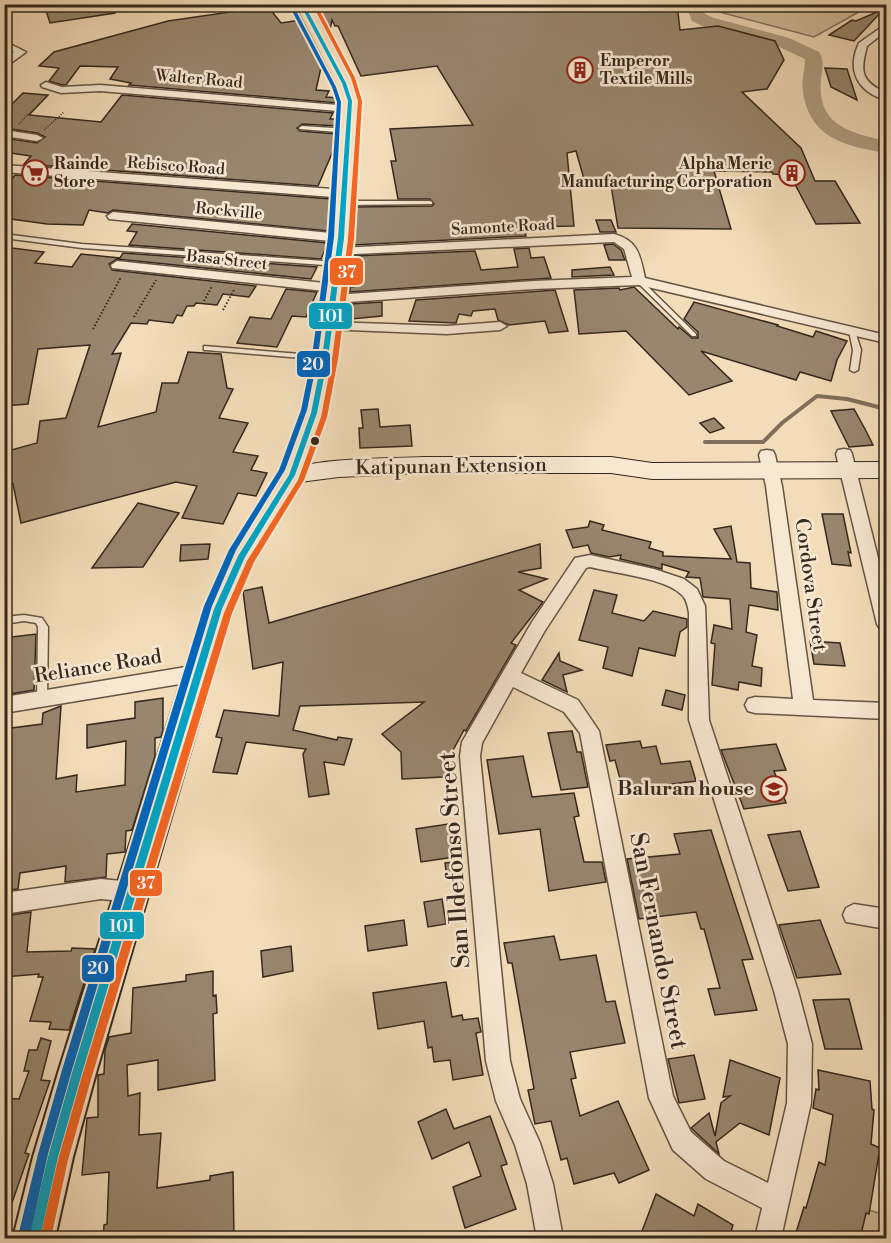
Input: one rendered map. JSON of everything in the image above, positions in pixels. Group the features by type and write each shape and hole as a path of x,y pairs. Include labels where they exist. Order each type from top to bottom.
{"main road":[{"path":"34,1239 53,1157 218,609 231,578 255,533 292,476 314,413 325,358 340,251 350,100 344,83 302,4"},
{"name":"Katipunan Extension","path":"292,476 339,469 425,465 611,465 652,471 769,463 846,462 886,453"},
{"name":"Katipunan Extension","path":"846,462 886,470"}],"street":[{"path":"886,27 862,45 857,73 860,81 866,86 886,97"},
{"path":"4,44 21,52 4,64"},
{"name":"Walter Road","path":"46,85 61,90 100,88 350,109"},
{"path":"4,133 36,138"},
{"name":"Rebisco Road","path":"4,168 345,199"},
{"name":"Rockville","path":"113,216 340,251"},
{"name":"Samonte Road","path":"340,251 614,238 627,242 631,248 639,281"},
{"name":"Basa Street","path":"122,266 241,278 334,293"},
{"path":"334,293 639,281 886,339"},
{"path":"329,327 447,330 500,326"},
{"path":"846,462 886,624"},
{"name":"Cordova Street","path":"769,463 804,707"},
{"name":"San Ildefonso Street","path":"550,1239 540,1184 527,1143 508,1101 498,1061 470,756 471,742 511,677 538,627 581,562 590,561 674,582 687,589 695,600 699,613 696,697 699,720 786,991 800,1044 799,1103 768,1239"},
{"name":"Reliance Road","path":"4,705 198,673"},
{"name":"San Fernando Street","path":"511,677 571,706 589,731 661,1098 682,1141 715,1170 777,1202"},
{"path":"755,705 886,711"},
{"path":"4,904 101,889 132,892"},
{"path":"854,915 886,919"}],"lane":[{"path":"302,128 349,132"},
{"path":"345,199 430,203"},
{"path":"4,236 82,246 340,251"},
{"path":"639,281 694,335"},
{"path":"852,331 857,350 854,370"},
{"path":"206,348 325,358"},
{"path":"4,621 24,618 39,620 43,627 42,699"}],"path":[{"path":"36,138 64,112"},
{"path":"93,328 122,266"},
{"path":"134,317 161,270"},
{"path":"223,310 241,278"}],"shaded area":[{"path":"700,5 863,5 866,8 814,37 700,7"},
{"path":"865,1209 886,1215 886,1238 860,1238"}],"building":[{"path":"44,4 115,4 115,13 50,23"},
{"path":"248,4 266,4 281,23 301,20 322,63 316,90 329,91 326,97 339,98 338,103 129,85 131,83 110,79 118,67 80,66 66,85 62,85 49,81 59,68 39,66 54,52 168,21 251,9"},
{"path":"313,4 677,4 680,30 718,26 775,41 784,60 767,89 742,92 801,148 815,181 835,181 860,223 816,224 790,175 773,174 772,172 714,171 731,229 618,228 611,185 586,186 576,151 567,153 574,226 524,227 526,236 353,245 355,207 432,206 434,204 430,199 398,199 391,161 396,161 390,129 473,125 437,66 361,76 338,26 335,26 332,20 329,34"},
{"path":"884,9 854,41 829,35 852,20 856,21"},
{"path":"825,68 847,69 857,100 831,87"},
{"path":"23,93 48,95 29,115 101,122 122,95 333,113 330,119 338,119 338,126 302,124 297,128 300,131 337,134 336,144 318,186 24,164 31,156 4,152 4,138 37,143 45,137 37,133 4,128 4,112"},
{"path":"15,175 332,199 329,231 113,210 108,213 89,210 83,225 47,224 4,218 4,189"},
{"path":"596,220 611,220 616,232 600,232"},
{"path":"132,224 328,243 321,259 129,245 137,232 127,231"},
{"path":"613,244 621,250 625,260 609,260 604,245"},
{"path":"4,247 44,252 35,263 72,267 81,254 120,258 123,253 317,267 311,279 117,259 109,264 112,270 256,286 249,297 223,294 217,305 196,303 194,306 187,306 182,316 177,315 173,323 149,320 147,324 131,323 112,354 121,353 98,427 156,412 162,383 178,383 188,352 221,354 227,388 233,389 219,418 248,423 233,452 258,456 251,470 267,473 256,496 238,493 223,524 182,518 197,486 176,482 21,523 13,484 4,486 4,452 37,443 40,421 66,418 90,345 38,349 28,404 4,406"},
{"path":"529,248 531,258 544,257 551,278 350,292 350,287 357,286 353,256 475,251 481,270 518,267 514,249"},
{"path":"610,267 614,275 572,277 572,270"},
{"path":"634,287 678,329 679,327 692,338 698,338 698,332 684,319 694,302 813,337 816,331 847,341 837,360 831,381 800,372 796,380 701,351 732,381 689,395 626,331 579,334 574,290 619,288 620,290"},
{"path":"286,289 317,292 306,317 292,316 277,347 237,343 250,317 271,319"},
{"path":"555,290 568,331 549,333 545,321 509,325 498,320 495,309 473,311 471,316 459,314 456,323 409,321 416,300"},
{"path":"382,302 382,316 351,319 350,304"},
{"path":"378,409 380,427 410,425 412,446 360,448 359,428 363,428 361,410"},
{"path":"854,409 873,445 849,447 831,411"},
{"path":"714,418 724,428 710,433 700,423"},
{"path":"138,503 179,513 143,567 92,568"},
{"path":"822,514 843,514 851,553 848,552 851,566 832,564"},
{"path":"590,521 604,525 602,530 651,542 649,548 663,552 663,556 731,559 714,529 731,526 737,562 750,563 751,588 777,592 778,610 749,605 746,632 757,635 752,666 762,668 761,686 739,682 738,690 712,685 715,644 711,643 714,625 732,629 730,599 703,597 700,578 686,577 689,572 662,564 662,569 620,559 621,555 609,557 591,553 588,545 573,548 566,530 588,527"},
{"path":"210,544 208,559 180,561 181,545"},
{"path":"540,544 541,568 518,572 547,579 519,590 543,602 511,643 516,645 466,731 464,730 451,754 452,764 444,777 402,779 401,752 382,734 424,702 300,706 293,730 337,740 338,737 352,739 344,765 324,762 329,794 309,797 303,754 306,749 246,742 237,774 213,772 222,738 216,737 224,710 279,716 283,662 253,669 243,591 262,587 269,623"},
{"path":"594,590 617,595 612,613 644,621 653,611 687,619 687,627 680,632 675,656 639,648 632,676 603,668 608,647 579,640"},
{"path":"36,634 34,690 4,695 4,638"},
{"path":"810,641 840,643 845,666 814,664"},
{"path":"559,653 560,661 582,670 563,675 567,692 542,680"},
{"path":"666,690 685,695 682,710 662,705"},
{"path":"163,698 163,730 161,737 155,738 155,756 132,830 126,831 125,852 107,854 106,877 65,882 66,866 20,873 18,889 4,891 4,729 42,724 43,713 61,706 56,779 77,775 76,792 125,785 126,741 87,748 87,725 135,718 135,702"},
{"path":"572,731 577,752 581,752 588,787 561,790 548,733"},
{"path":"640,741 642,748 656,746 661,764 690,761 696,781 623,790 615,760 610,761 606,745"},
{"path":"776,744 786,770 774,771 786,803 744,809 721,750"},
{"path":"523,756 532,797 574,793 579,816 574,817 584,862 602,862 606,882 549,891 540,829 499,834 487,760"},
{"path":"448,824 454,857 421,862 416,829"},
{"path":"711,830 753,959 742,960 757,1010 715,1015 708,989 720,988 704,929 701,929 696,912 639,919 627,859 680,854 674,834"},
{"path":"800,831 819,887 788,891 768,835"},
{"path":"462,861 464,875 447,878 445,863"},
{"path":"442,899 446,924 428,927 424,902"},
{"path":"31,912 27,952 71,951 72,948 95,949 69,1030 49,1029 51,1022 30,1021 43,977 38,977 39,974 4,977 4,916"},
{"path":"404,920 407,945 368,951 365,926"},
{"path":"820,920 841,974 797,978 779,925"},
{"path":"554,936 560,960 596,955 606,1002 615,1001 625,1043 570,1052 576,1078 571,1079 580,1116 618,1101 649,1170 619,1183 614,1173 574,1184 567,1158 561,1160 551,1121 535,1124 528,1090 534,1089 512,963 508,963 504,943"},
{"path":"291,946 293,971 263,977 261,951"},
{"path":"213,971 213,996 216,995 217,1013 213,1014 215,1080 158,1090 158,1060 127,1065 128,1096 140,1093 139,1135 161,1133 157,1188 210,1180 210,1176 233,1172 234,1239 103,1239 104,1225 107,1224 109,1172 82,1175 87,1118 98,1117 98,1075 104,1074 105,1050 109,1037 131,1033 133,988 186,981 186,975"},
{"path":"446,982 452,1017 462,1015 463,1020 478,1018 481,1032 476,1033 483,1075 453,1080 450,1060 434,1062 432,1047 428,1048 424,1021 378,1029 373,993"},
{"path":"849,999 862,1049 825,1049 813,1000"},
{"path":"41,1038 51,1041 41,1080 50,1081 25,1153 29,1154 7,1217 4,1216 4,1098 19,1099 29,1071 24,1071 29,1050 37,1050"},
{"path":"694,1055 705,1099 679,1103 668,1059"},
{"path":"730,1060 780,1078 769,1135 740,1123 716,1142 719,1154 691,1128 709,1113 715,1136 721,1103 730,1096 723,1097"},
{"path":"818,1070 870,1081 872,1109 874,1110 871,1144 880,1148 869,1214 866,1213 860,1239 794,1239 804,1207 806,1208 819,1162 825,1165 833,1115 813,1108 816,1089 819,1090"},
{"path":"446,1109 454,1129 490,1116 507,1164 501,1166 516,1209 465,1228 453,1187 481,1176 469,1142 432,1159 418,1122"},
{"path":"656,1194 694,1216 698,1204 733,1225 729,1238 639,1239"}],"waterway":[{"path":"693,4 698,17 708,22 783,42 813,56 812,92 822,120 838,134 886,147"},
{"path":"705,442 763,442 782,423 817,396 847,399 886,409"}],"transit line":[{"name":"101","path":"34,1238 53,1157 77,1073 218,609 242,556 292,475 314,413 325,358 341,238 350,101 344,83 302,4"},
{"name":"37","path":"45,1238 63,1160 87,1076 228,613 251,561 301,480 324,417 335,359 351,239 360,101 353,78 314,4"},
{"name":"20","path":"24,1236 43,1154 67,1070 208,606 233,550 282,470 304,410 315,356 331,237 339,102 334,87 293,9"}],"place":[{"name":"Emperor Textile Mills","path":"580,70"},
{"name":"Rainde Store","path":"35,173"},
{"name":"Alpha Meric Manufacturing Corporation","path":"792,173"},
{"name":"Baluran house","path":"774,789"}]}
